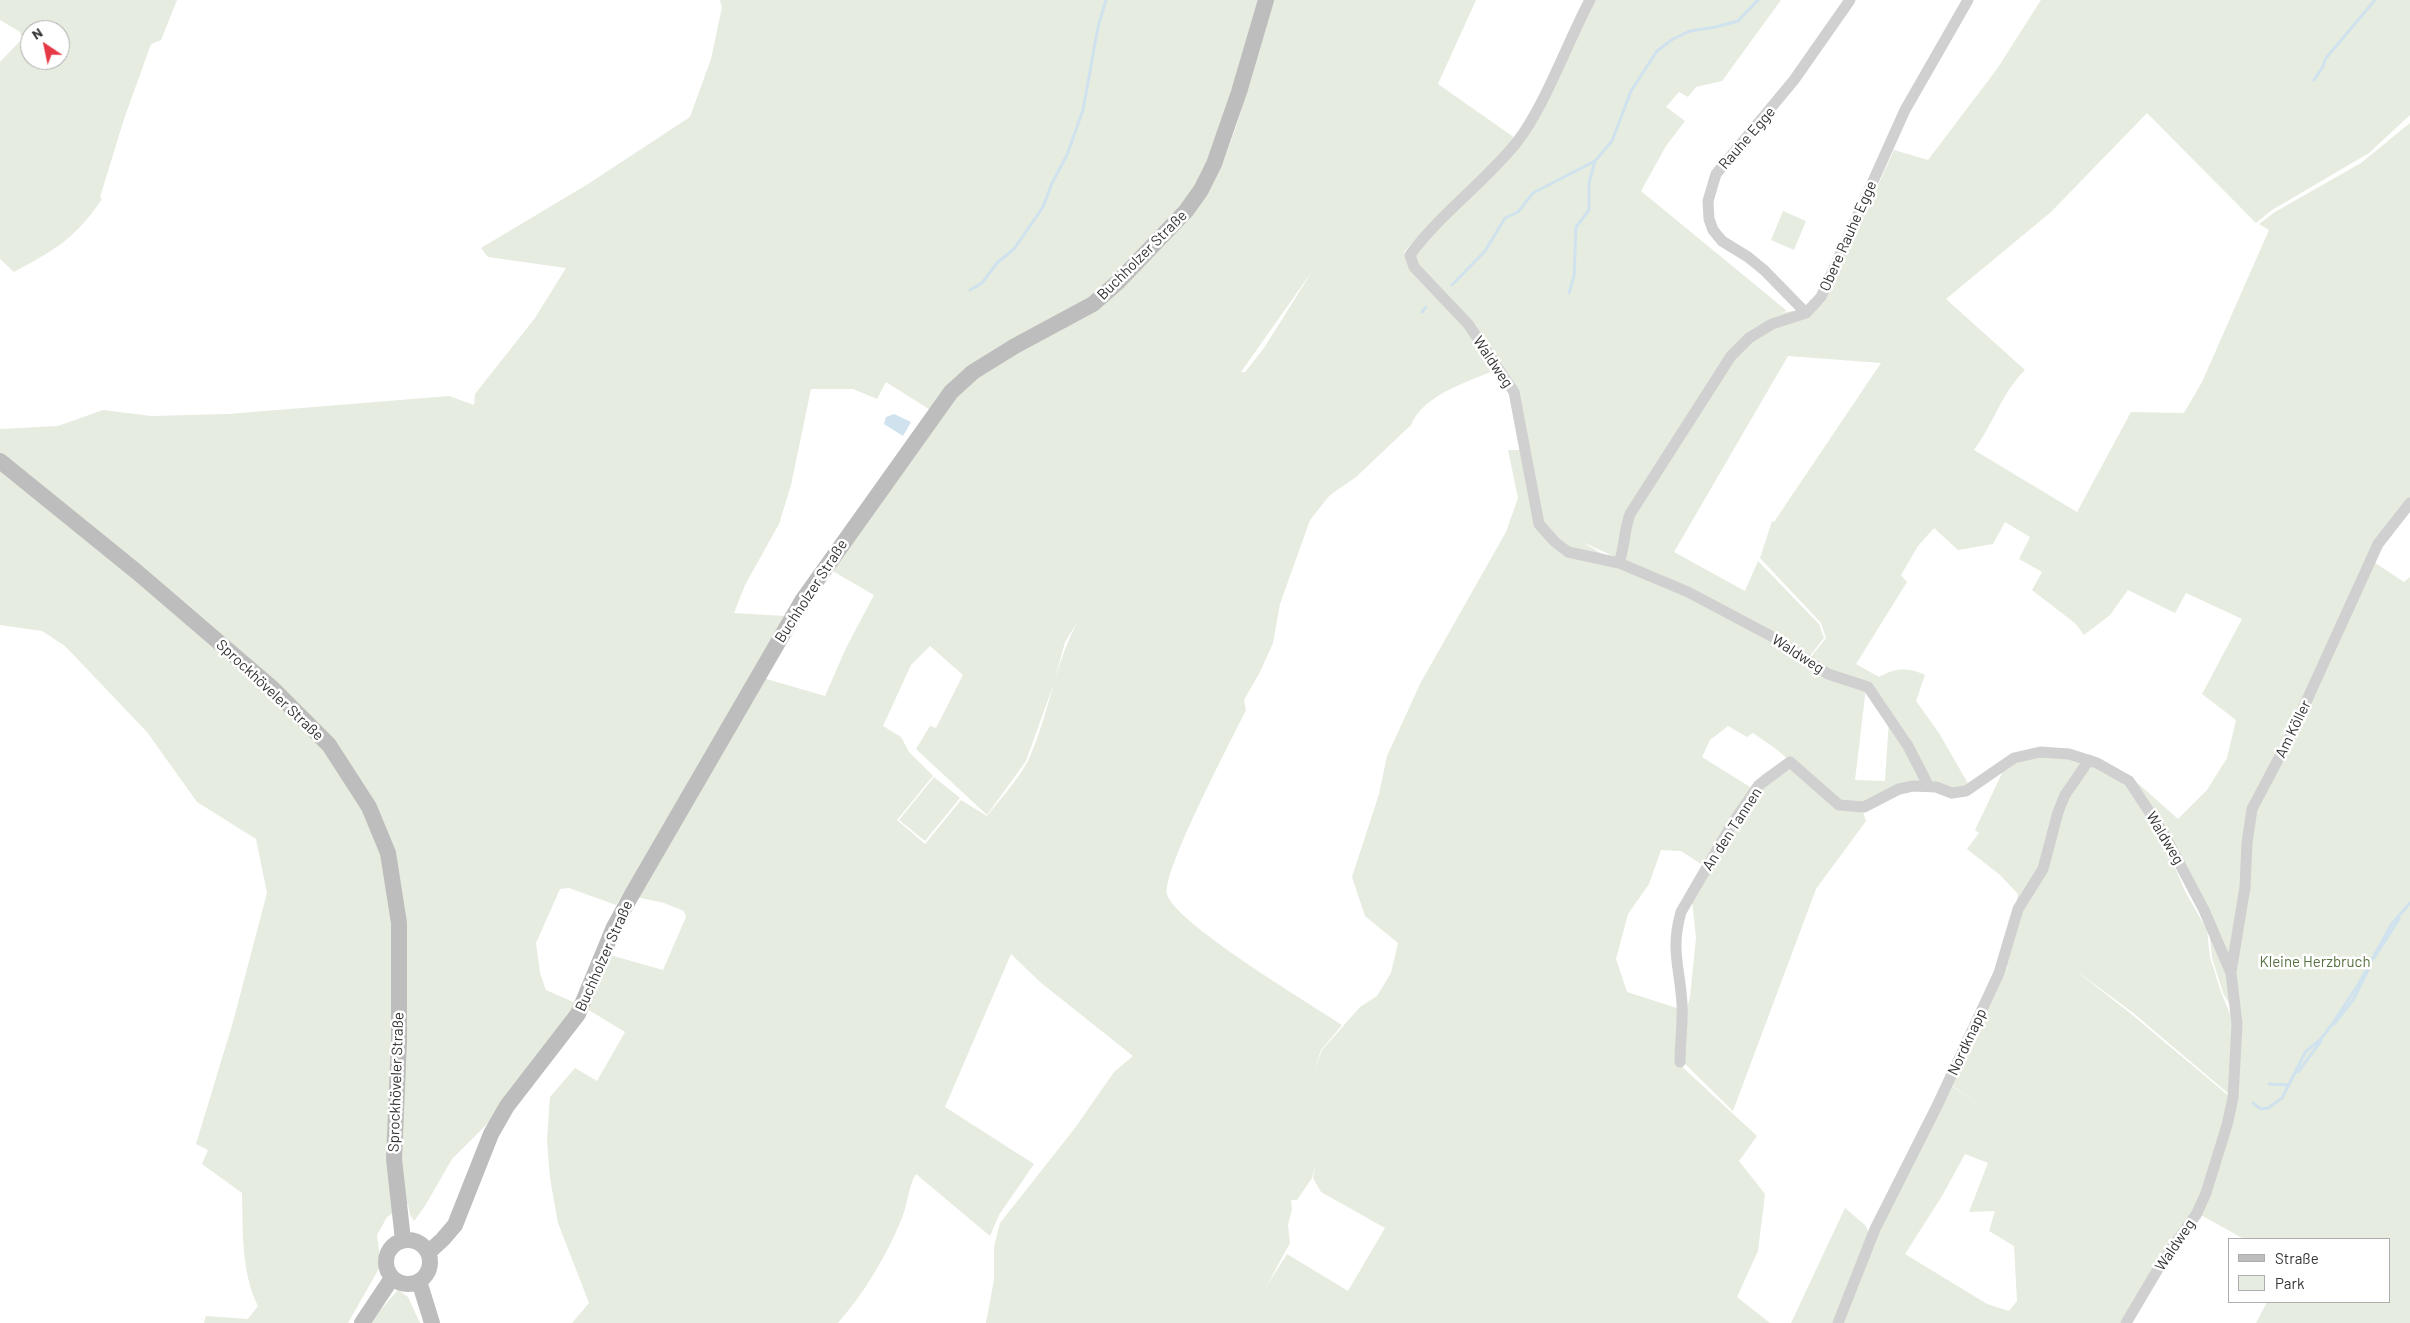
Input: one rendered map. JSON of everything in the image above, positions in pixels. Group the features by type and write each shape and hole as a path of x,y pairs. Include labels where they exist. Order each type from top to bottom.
{"street":[{"name":"Buchholzer Straße","path":"428,1253 443,1240 455,1225 491,1134 507,1106 578,1014 614,927 630,896 802,600 936,411 962,380 1015,346 1093,304 1118,282 1186,211 1201,190 1217,156 1239,92 1266,0"},
{"name":"Waldweg","path":"1590,0 1553,77 1518,140 1483,180 1431,228 1410,255 1414,267 1468,324 1514,392 1539,524 1568,552 1619,562 1688,592 1763,632 1828,674 1868,687 1908,746 1928,786 1952,793 1966,791 2014,758 2040,752 2068,754 2089,760 2129,781 2183,869 2204,910 2231,974 2237,1024 2232,1098 2227,1125 2206,1192 2196,1215 2164,1259 2126,1323"},
{"name":"Rauhe Egge","path":"1806,313 1748,256 1722,241 1713,230 1708,201 1716,174 1794,80 1850,0"},
{"name":"Obere Rauhe Egge","path":"1806,313 1821,297 1911,98 1968,0"},
{"path":"1619,562 1625,546 1630,514 1731,356 1749,338 1772,324 1806,313"},
{"name":"Sprockhöveler Straße","path":"0,461 137,572 271,687 329,745 369,807 388,853 399,923 399,1041 394,1159 403,1240"},
{"name":"Am Köller","path":"2231,974 2245,887 2247,843 2252,809 2292,735 2378,544 2410,503"},
{"name":"Nordknapp","path":"1838,1323 1875,1229 1937,1106 1999,973 2018,909 2043,870 2058,812 2065,795 2089,760"},
{"name":"An den Tannen","path":"1680,1062 1682,1003 1675,957 1677,926 1681,912 1732,824 1759,785 1790,762 1838,805 1864,807 1907,787 1928,786"},
{"path":"403,1240 415,1241 428,1253 428,1270 419,1281 405,1284 392,1278 387,1270 386,1259 391,1248 403,1240"},
{"path":"362,1323 392,1278"},
{"path":"419,1281 432,1323"}],"green space":[{"path":"0,0 177,0 161,40 151,44 124,119 100,197 102,199 83,224 64,242 42,257 14,272 0,259 0,62 20,41 20,70 70,70 70,20 20,20 20,32 0,20"},
{"name":"Kleine Herzbruch","path":"720,0 1261,0 1209,166 1180,214 1170,237 1200,202 1220,169 1238,122 1272,0 1476,0 1438,84 1515,138 1492,166 1447,206 1404,252 1412,272 1477,340 1495,370 1447,391 1426,405 1417,414 1411,425 1356,477 1330,495 1310,520 1280,604 1273,643 1260,672 1244,700 1246,710 1186,833 1168,881 1167,894 1175,907 1193,923 1245,962 1342,1025 1321,1050 1314,1071 1322,1050 1360,1007 1377,996 1391,973 1398,943 1365,916 1352,877 1379,794 1387,756 1421,682 1506,532 1518,498 1508,450 1523,450 1529,484 1533,487 1517,392 1499,362 1467,318 1421,267 1416,260 1416,251 1521,142 1595,0 1781,0 1722,81 1696,87 1688,97 1679,92 1666,107 1685,121 1666,146 1641,191 1787,311 1780,313 1793,311 1795,315 1824,303 1894,150 1928,160 1997,69 2041,0 2410,0 2410,115 2369,153 2272,210 2256,223 2147,113 2051,212 1946,299 2025,370 2010,388 1974,450 2077,512 2131,412 2184,413 2202,382 2269,230 2259,224 2275,212 2361,163 2410,123 2410,499 2375,543 2289,734 2279,733 2293,737 2371,560 2404,582 2410,577 2410,1323 2256,1323 2266,1303 2390,1303 2390,1238 2242,1238 2199,1214 2225,1142 2235,1099 2241,1024 2223,993 2212,958 2209,929 2161,836 2186,893 2207,930 2210,957 2234,1024 2230,1095 2132,1012 2071,967 2130,1013 2230,1097 2221,1140 2205,1192 2190,1219 2162,1258 2123,1323 1840,1323 1878,1228 1950,1085 1984,1107 1951,1085 2003,966 2010,970 2004,965 2019,909 2016,909 2018,894 2000,875 1967,849 1979,833 1975,830 2005,767 2014,761 2040,754 2069,757 2131,777 2178,819 2207,790 2227,758 2236,720 2202,694 2242,619 2186,593 2175,613 2128,590 2110,615 2084,635 2076,624 2032,590 2042,572 2019,559 2030,537 2005,522 1993,544 1958,550 1934,528 1918,546 1901,575 1907,582 1856,664 1879,677 1896,670 1913,671 1925,675 1916,701 1939,733 1970,787 1959,790 1946,790 1926,778 1909,745 1869,685 1830,671 1810,658 1826,638 1821,623 1760,558 1772,521 1774,522 1881,363 1788,356 1674,552 1745,591 1758,561 1819,624 1824,638 1809,657 1785,641 1689,590 1582,542 1624,567 1687,594 1734,618 1782,645 1828,675 1866,688 1855,780 1885,781 1889,720 1907,747 1923,781 1897,787 1863,804 1839,803 1776,749 1753,733 1747,737 1728,726 1710,740 1702,757 1750,787 1763,774 1784,760 1838,807 1862,809 1866,821 1816,889 1733,1111 1683,1062 1682,1027 1690,997 1696,938 1692,900 1707,868 1681,851 1661,850 1649,884 1628,914 1616,959 1627,992 1680,1009 1678,1063 1757,1136 1739,1161 1765,1194 1758,1251 1737,1297 1770,1323 986,1323 994,1280 994,1247 1000,1223 1075,1128 1114,1072 1133,1056 1040,982 1011,954 945,1107 1034,1164 999,1215 990,1236 916,1174 911,1184 902,1218 889,1246 866,1286 838,1323 572,1323 589,1303 558,1223 550,1178 547,1140 550,1097 575,1068 597,1081 625,1032 587,1009 610,955 663,970 686,917 684,911 664,903 636,897 763,678 825,696 846,648 874,595 829,569 942,410 957,391 997,356 1087,307 1055,320 978,363 952,383 932,411 886,382 877,399 853,389 811,389 791,485 779,524 745,585 734,613 786,616 685,792 616,905 569,888 560,889 536,943 540,973 546,990 580,1005 548,1052 492,1119 452,1159 425,1206 414,1221 410,1215 408,1204 387,1217 377,1235 381,1265 348,1323 204,1323 206,1316 248,1319 258,1306 248,1279 244,1251 242,1193 202,1164 208,1150 196,1144 233,1022 267,893 256,839 197,802 147,732 65,646 42,631 0,625 0,429 58,426 103,410 151,416 228,414 449,396 474,405 475,394 535,318 566,268 488,257 481,248 588,184 690,117 711,59 722,7","holes":["1313,270 1264,348 1245,372 1241,372","1078,621 1063,655 1054,682 1065,642","930,646 963,675 936,728 930,726 916,749 987,815 1026,761 1054,683 1028,761 1009,789 987,816 961,800 925,844 897,820 933,776 909,752 901,737 883,726 911,665","1965,1154 1988,1163 1969,1212 1995,1211 1989,1231 2014,1246 2017,1301 2009,1311 1987,1304 1905,1254 1942,1196","1316,1163 1313,1178 1321,1192 1385,1228 1348,1291 1287,1254 1266,1287 1290,1243 1288,1225 1292,1209 1291,1200 1297,1200 1312,1178"]},
{"path":"1783,211 1806,221 1794,250 1771,240"},
{"path":"934,777 960,798 925,841 899,820"},
{"path":"1845,1208 1865,1225 1870,1235 1835,1323 1791,1323"},
{"path":"398,1290 408,1297 420,1323 369,1323"}],"water":[{"path":"894,414 911,422 903,436 884,424 886,417"}],"waterway":[{"path":"970,290 982,283 997,263 1014,249 1043,207 1052,183 1067,155 1083,110 1098,27 1106,0"},
{"path":"1452,285 1485,251 1505,218 1518,212 1533,193 1595,161 1612,141 1631,91 1657,51 1673,39 1690,31 1738,21 1758,0"},
{"path":"2314,80 2326,58 2375,0"},
{"path":"1569,293 1574,276 1576,227 1589,210 1589,183 1595,161"},
{"path":"1422,312 1426,307"},
{"path":"2253,1103 2261,1109 2268,1108 2282,1098 2306,1051 2320,1040 2333,1023 2358,985 2391,925 2410,903"},
{"path":"2374,958 2399,919"},
{"path":"2334,1024 2353,1000 2370,966"},
{"path":"2298,1072 2321,1041"},
{"path":"2269,1084 2288,1085 2290,1083"}]}
